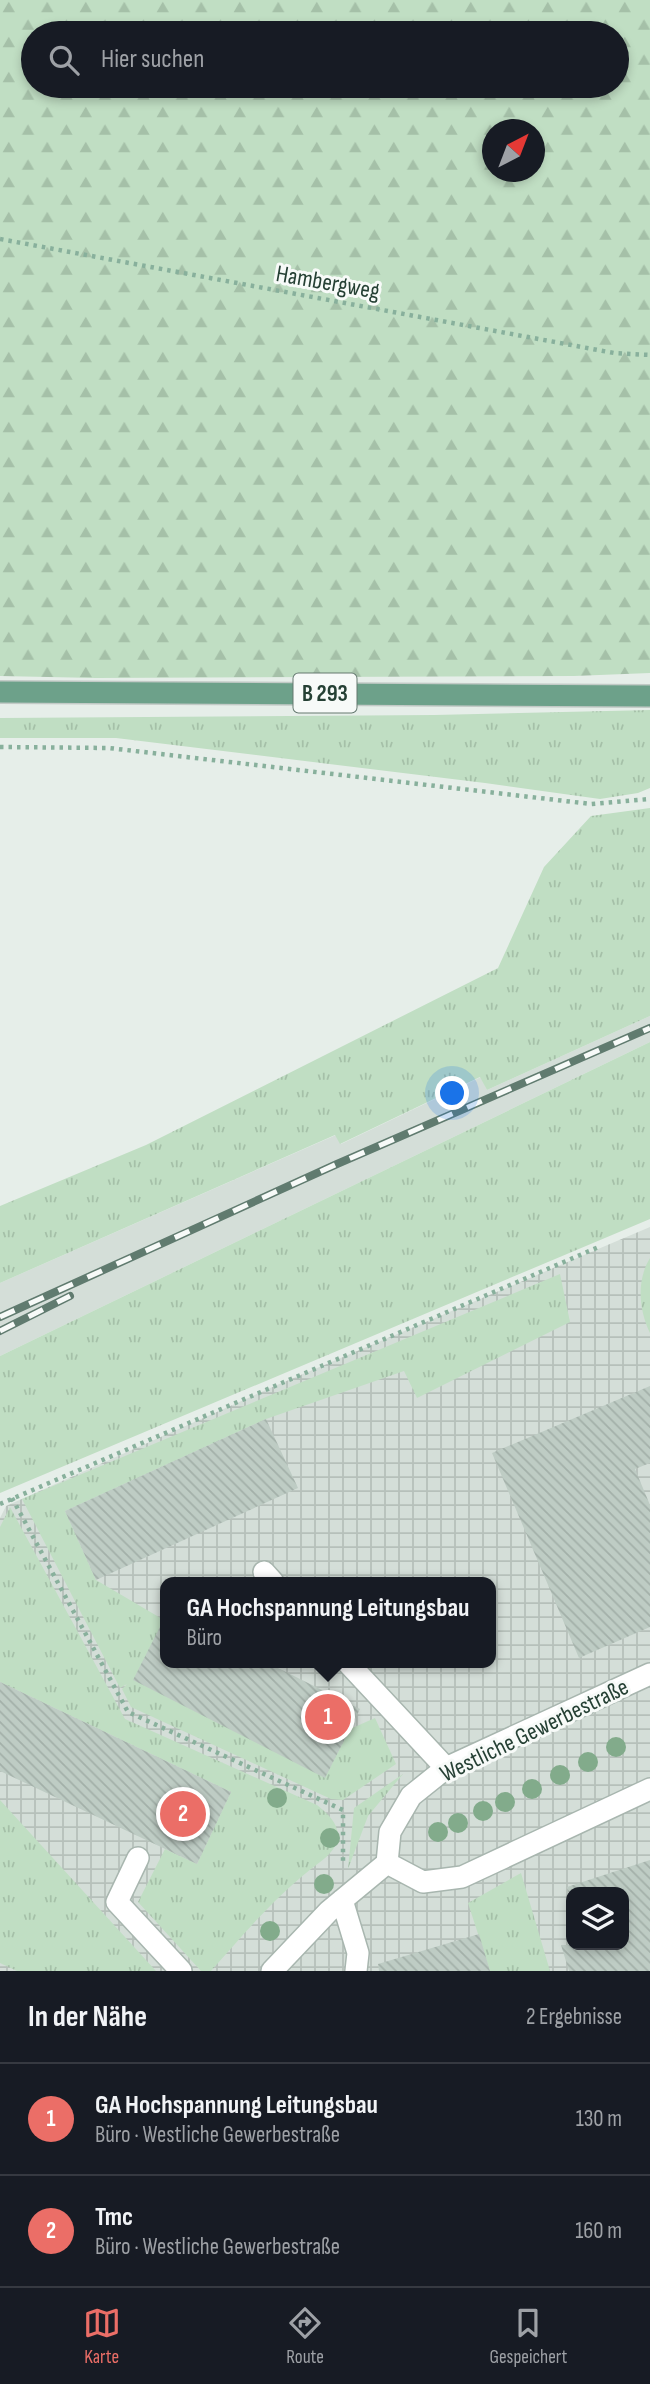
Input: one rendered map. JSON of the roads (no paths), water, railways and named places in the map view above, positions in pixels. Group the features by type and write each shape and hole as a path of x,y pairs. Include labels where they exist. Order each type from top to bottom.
{"main road":[{"name":"B 293","path":"0,692 650,696"}],"street":[{"path":"353,1668 446,1768"},
{"name":"Westliche Gewerbestraße","path":"387,1863 390,1832 411,1796 446,1768 650,1674"},
{"path":"272,1971 329,1910 387,1863 423,1882 462,1877 650,1789"},
{"path":"138,1858 117,1902 181,1971"},
{"path":"342,1900 358,1952 356,1971"}],"railway":[{"path":"0,1317 337,1164 650,1028"},
{"path":"0,1331 70,1296"}],"place":[{"name":"GA Hochspannung Leitungsbau","path":"328,1717"},
{"name":"Tmc","path":"183,1814"}]}
